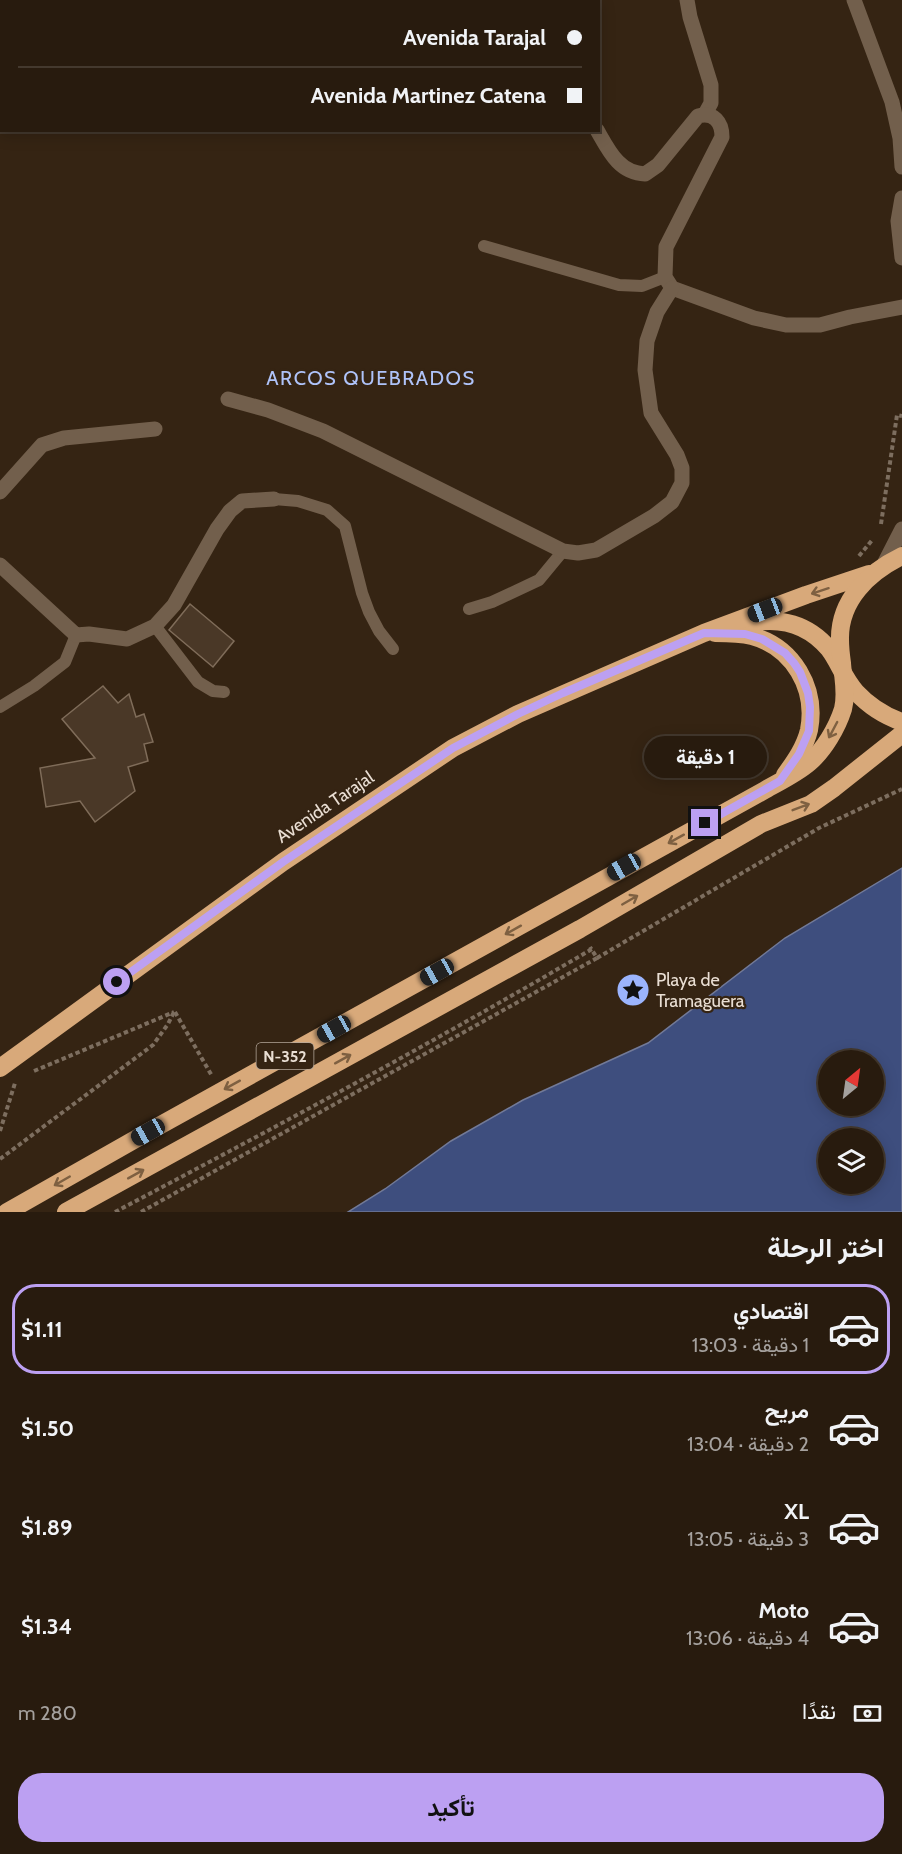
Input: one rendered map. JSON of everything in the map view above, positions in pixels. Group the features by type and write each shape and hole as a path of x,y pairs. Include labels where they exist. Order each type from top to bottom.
{"highway":[{"name":"N-352","path":"7,1212 809,763 834,729 843,709 846,691 839,639 845,611 861,585 879,569 902,556"},
{"name":"Avenida Tarajal","path":"0,1068 283,862 453,748 554,697 704,633 879,569"},
{"name":"Avenida Tarajal","path":"704,633 758,621 788,622 812,635 829,649 843,675 856,692 884,714 902,722"},
{"name":"N-352","path":"704,633 734,633 762,639 785,653 800,672 810,707 809,731 799,754 780,781"},
{"name":"N-352","path":"66,1212 580,929 761,824 811,804 902,734"}],"street":[{"path":"687,0 711,85 711,102 705,114"},
{"path":"854,0 892,102 900,138 902,167"},
{"path":"228,399 268,410 323,431 563,551 578,553 596,550 654,516 672,502 682,483 682,468 677,455 651,412 645,370 647,341 668,283 666,247 722,137 722,129 720,122 714,117 705,114 698,116 658,165 645,174 634,174 615,160 598,132"},
{"path":"902,198 898,221 902,258"},
{"path":"668,283 754,318 786,325 820,325 902,308"},
{"path":"0,492 42,445 64,438 155,429"},
{"path":"0,566 75,635 89,633 127,639 154,626 174,605 230,511 242,501 274,499"},
{"path":"879,569 902,529"}],"lane":[{"path":"484,246 620,285 642,286 668,283"},
{"path":"274,499 298,501 327,510 345,526 369,612 379,631 393,649"},
{"path":"469,609 492,602 539,580 563,551"},
{"path":"154,626 198,682 213,691 224,692"},
{"path":"0,707 34,687 65,662 75,635"}],"path":[{"path":"141,1212 597,958 819,828 902,789"},
{"path":"115,1212 489,1010 592,949 597,958"},
{"path":"0,1159 153,1045 174,1012 26,1075"},
{"path":"0,1131 16,1079"}],"water":[{"path":"902,868 902,1212 348,1212 385,1189 451,1141 523,1100 648,1043 785,938"}],"building":[{"path":"190,604 234,641 213,667 169,630"},
{"path":"103,686 118,703 129,694 136,717 144,714 153,742 144,744 148,761 128,767 135,791 95,822 80,801 46,807 40,768 95,758 62,719"}],"place":[{"name":"Playa de Tramaguera","path":"633,990"}],"district":[{"name":"ARCOS QUEBRADOS","path":"371,378"}],"route":[{"path":"117,982 283,862 453,748 563,693 704,633 745,634 762,639 785,653 800,672 808,693 809,731 799,754 780,781 705,823"}]}
